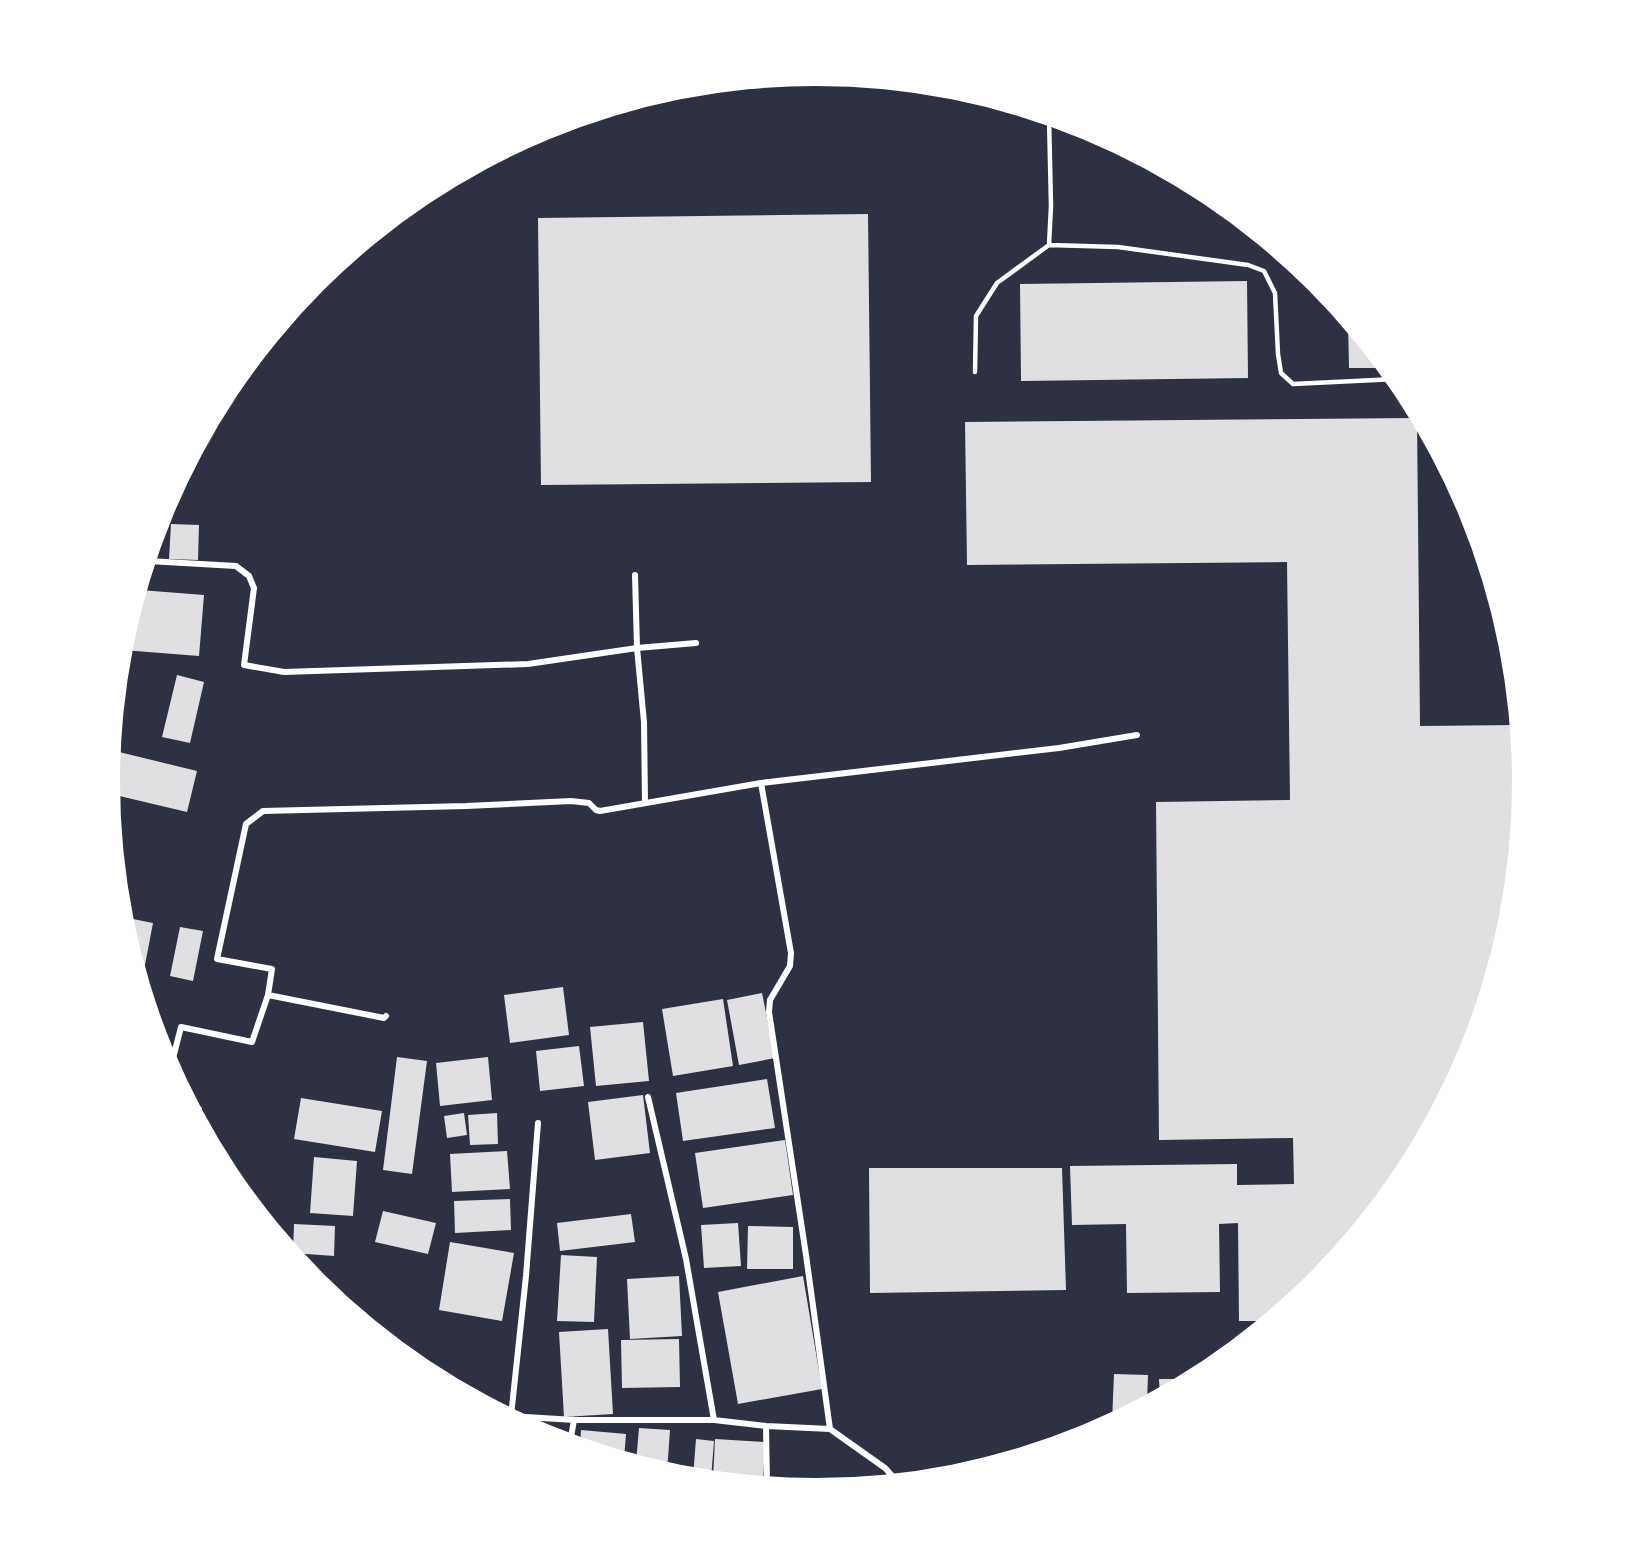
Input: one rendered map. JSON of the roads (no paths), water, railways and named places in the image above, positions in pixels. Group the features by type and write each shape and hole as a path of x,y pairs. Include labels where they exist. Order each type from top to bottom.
{"street":[{"path":"156,561 236,566 249,576 254,588 244,665 284,672 528,664 637,648 696,643"},
{"path":"635,575 637,648 644,722 645,803"},
{"path":"175,1053 182,1027 252,1042 268,994 272,969 217,959 246,824 263,811 570,801 589,803 600,811 761,783 1059,748 1137,735"},
{"path":"761,783 791,953 790,966 770,1000 769,1012 830,1429"},
{"path":"268,994 384,1018 386,1016"},
{"path":"648,1097 686,1259 714,1420"},
{"path":"512,1409 526,1276 538,1123"},
{"path":"532,1417 574,1420 714,1420 766,1426 830,1429 891,1474"},
{"path":"572,1434 574,1420"},
{"path":"766,1426 767,1477"}],"lane":[{"path":"1048,245 1051,206 1049,126"},
{"path":"975,372 976,316 997,283 1048,245 1118,248 1248,265 1264,271 1275,293 1281,373 1293,384 1385,380"}]}
